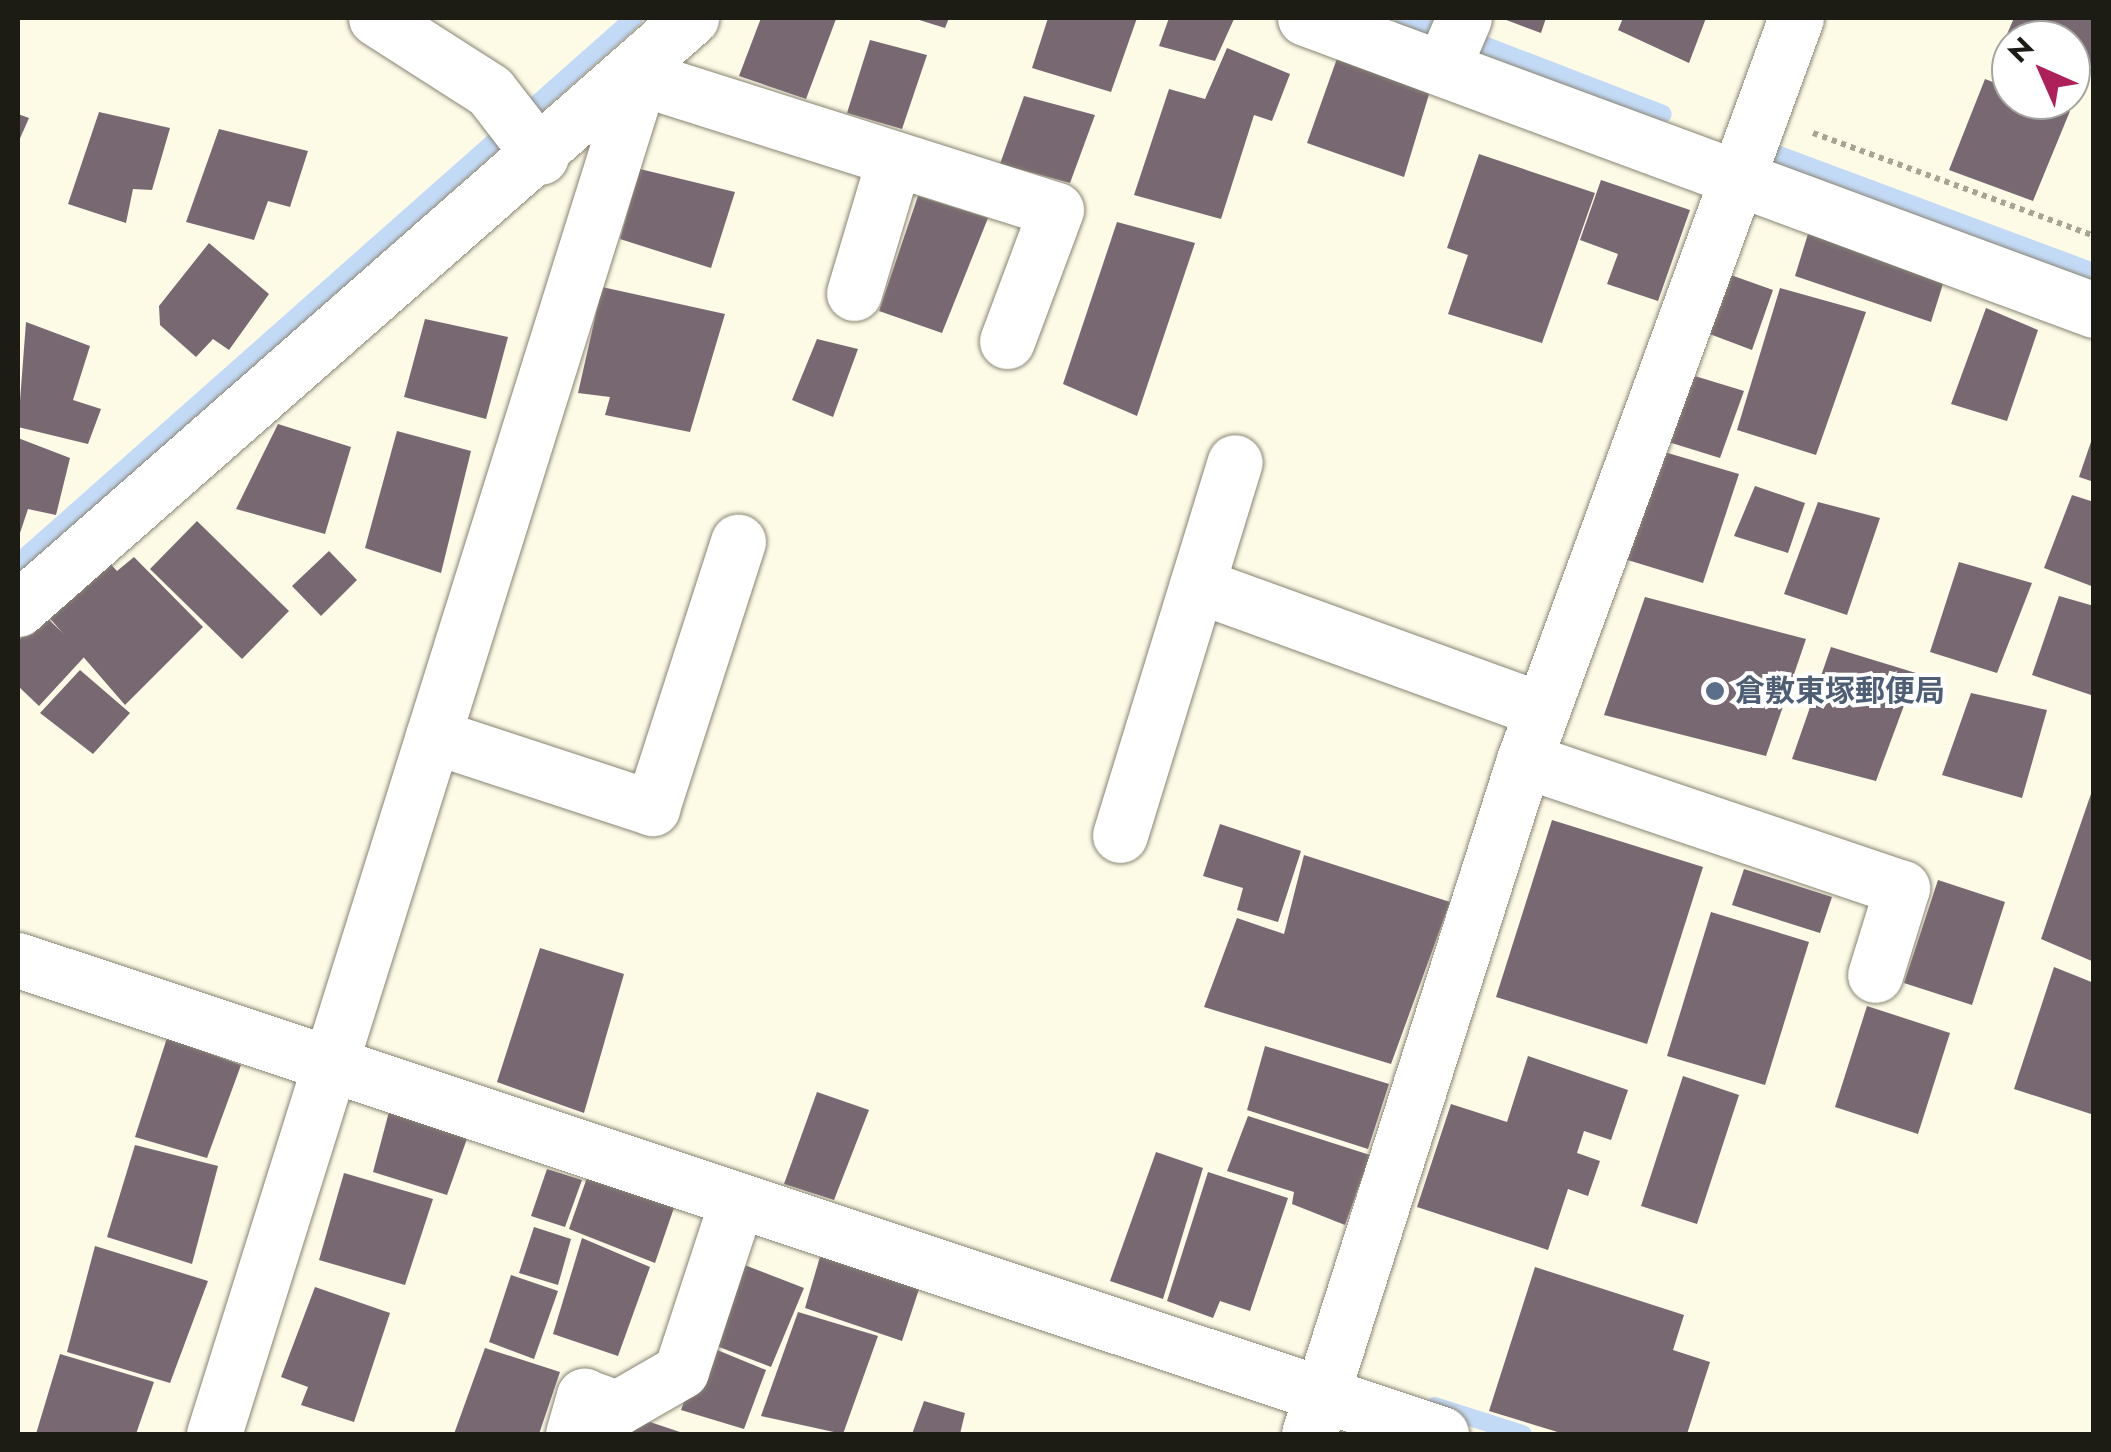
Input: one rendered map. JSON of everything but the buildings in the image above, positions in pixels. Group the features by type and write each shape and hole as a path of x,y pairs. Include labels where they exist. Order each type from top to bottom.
{"street":[{"path":"376,18 490,91 526,139"},
{"path":"18,609 526,139 644,67 691,18"},
{"path":"1306,18 1454,42 1732,178 2094,310"},
{"path":"1315,1415 1524,760 1732,178 1796,18"},
{"path":"644,67 894,160 1056,210 1006,340"},
{"path":"214,1434 644,67"},
{"path":"854,293 894,160"},
{"path":"1120,835 1235,462"},
{"path":"434,736 652,808 738,542"},
{"path":"1198,585 1542,710"},
{"path":"1524,760 1902,888 1875,975"},
{"path":"18,960 738,1202 1315,1415 1441,1434"},
{"path":"573,1434 584,1396 617,1408 682,1371 738,1202"}],"path":[{"path":"1757,113 2094,236"}],"waterway":[{"path":"18,563 634,18"},
{"path":"1404,18 1439,30"},
{"path":"1476,42 1663,114"},
{"path":"1779,155 2094,272"},
{"path":"1435,1406 1523,1434"}],"place":[{"name":"倉敷東塚郵便局","path":"1715,691"}]}
